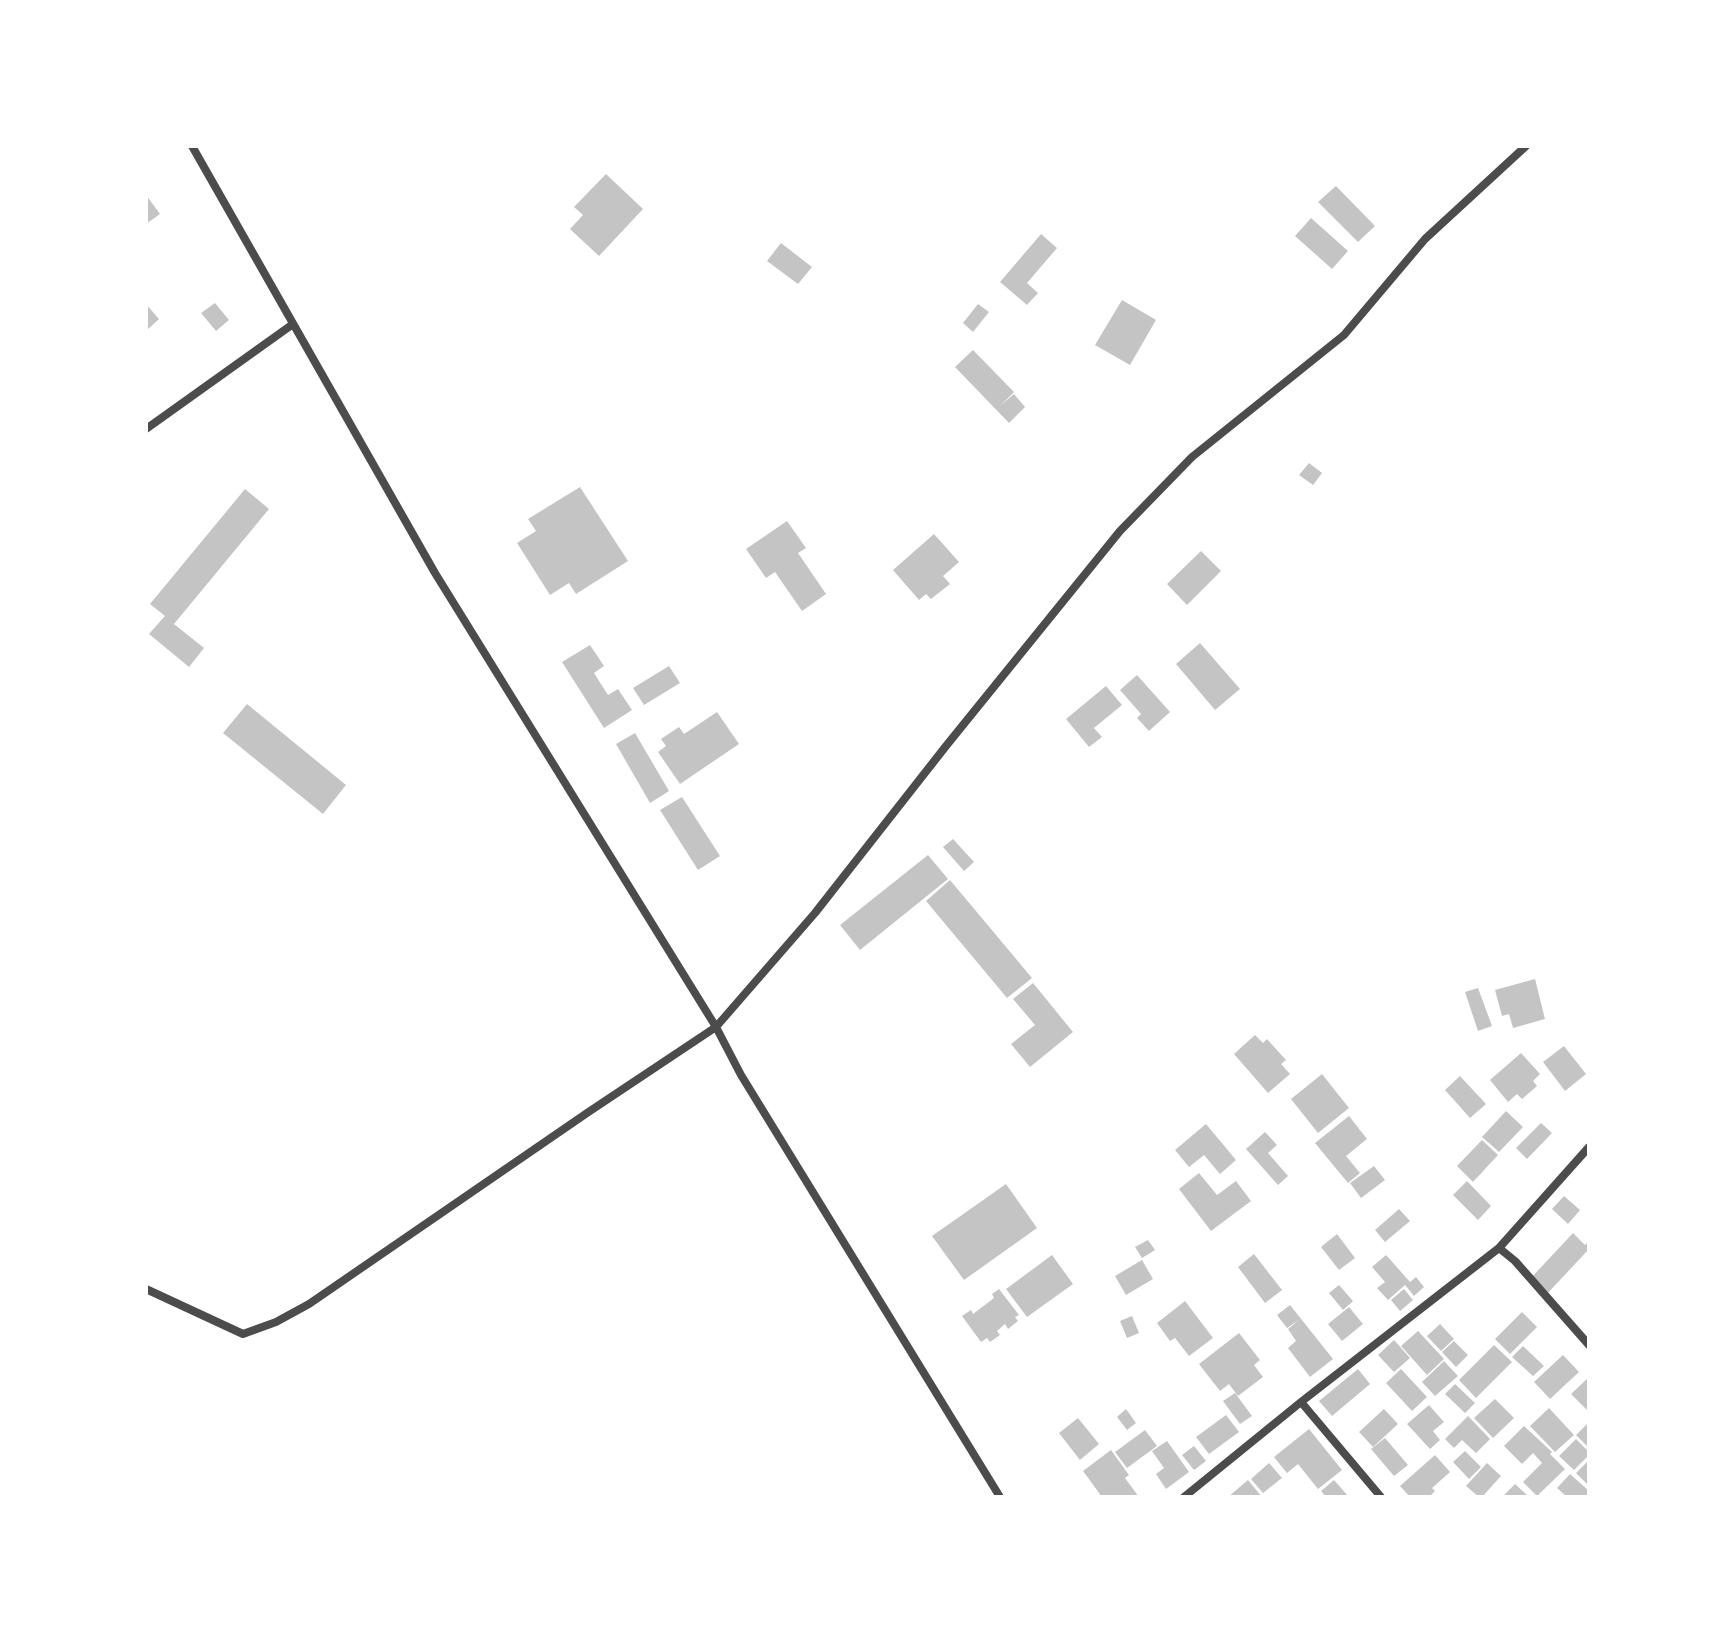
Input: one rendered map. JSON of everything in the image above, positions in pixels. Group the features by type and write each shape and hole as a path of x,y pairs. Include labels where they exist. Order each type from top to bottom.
{"street":[{"path":"192,146 435,573 716,1027 741,1075 1000,1497"},
{"path":"146,1289 243,1334 289,1316 716,1027 815,913 1120,531 1192,457 1344,335 1425,239 1526,146"},
{"path":"146,429 293,324"},
{"path":"1184,1497 1499,1248 1589,1147"},
{"path":"1499,1248 1515,1261 1589,1345"},
{"path":"1301,1402 1381,1497"}],"building":[{"path":"606,174 643,209 599,256 570,229 583,215 574,207"},
{"path":"1336,186 1375,226 1358,242 1318,202"},
{"path":"146,195 160,214 146,224"},
{"path":"1311,218 1348,251 1332,269 1295,236"},
{"path":"1041,234 1057,248 1027,283 1038,293 1027,305 1000,282"},
{"path":"781,243 812,267 798,284 767,261"},
{"path":"1122,300 1156,320 1130,365 1095,345"},
{"path":"215,303 229,320 216,331 201,313"},
{"path":"146,304 159,319 146,331"},
{"path":"978,304 989,312 973,332 963,323"},
{"path":"973,350 1014,392 1000,406 1014,394 1025,407 1009,423 955,367"},
{"path":"1309,463 1322,473 1313,485 1299,475"},
{"path":"580,487 628,561 576,594 569,583 550,595 517,543 536,531 528,519"},
{"path":"245,489 269,509 174,624 204,648 189,667 149,634 165,616 150,604"},
{"path":"787,521 806,548 798,553 826,594 802,611 775,572 766,578 746,549"},
{"path":"934,534 959,562 943,576 950,584 931,599 926,594 919,600 893,570"},
{"path":"1201,551 1221,571 1187,605 1167,584"},
{"path":"1200,643 1240,689 1215,710 1176,664"},
{"path":"590,645 604,666 594,673 608,695 618,689 632,710 604,728 562,662"},
{"path":"669,666 680,683 644,705 633,688"},
{"path":"1137,675 1170,712 1149,731 1137,718 1141,714 1120,690"},
{"path":"1106,686 1122,705 1094,728 1102,737 1089,747 1066,719"},
{"path":"247,704 346,785 323,814 223,733"},
{"path":"717,712 739,744 680,784 658,752 666,746 661,739 679,727 684,734"},
{"path":"635,733 669,791 650,803 616,744"},
{"path":"682,797 720,856 698,870 660,810"},
{"path":"953,839 974,862 964,871 943,847"},
{"path":"928,855 948,879 860,950 840,925"},
{"path":"950,880 1032,978 1007,998 926,901"},
{"path":"1535,979 1545,1019 1513,1028 1509,1014 1502,1016 1495,990"},
{"path":"1033,983 1073,1032 1030,1067 1011,1044 1035,1025 1013,999"},
{"path":"1478,988 1492,1026 1478,1031 1465,992"},
{"path":"1255,1035 1263,1043 1267,1039 1286,1060 1281,1064 1290,1074 1268,1093 1234,1054"},
{"path":"1564,1046 1586,1074 1565,1091 1543,1062"},
{"path":"1521,1053 1540,1074 1533,1081 1537,1086 1522,1099 1517,1094 1508,1102 1490,1080"},
{"path":"1322,1074 1349,1108 1318,1133 1291,1099"},
{"path":"1460,1076 1486,1104 1470,1118 1445,1090"},
{"path":"1506,1111 1523,1127 1499,1152 1482,1137"},
{"path":"1349,1116 1367,1139 1346,1156 1360,1173 1348,1183 1315,1143"},
{"path":"1541,1123 1552,1133 1527,1159 1516,1148"},
{"path":"1206,1124 1236,1160 1220,1174 1204,1155 1189,1167 1175,1150"},
{"path":"1265,1132 1277,1145 1268,1153 1288,1176 1278,1185 1246,1149"},
{"path":"1482,1140 1498,1155 1473,1182 1457,1166"},
{"path":"1374,1166 1385,1180 1361,1198 1350,1183"},
{"path":"1199,1173 1217,1195 1236,1181 1251,1201 1211,1231 1179,1189"},
{"path":"1467,1181 1491,1206 1478,1220 1453,1195"},
{"path":"1006,1184 1037,1228 964,1280 932,1236"},
{"path":"1564,1196 1580,1210 1568,1224 1552,1209"},
{"path":"1399,1209 1410,1221 1385,1242 1375,1230"},
{"path":"1573,1233 1585,1245 1589,1241 1589,1249 1547,1294 1530,1279"},
{"path":"1337,1234 1355,1258 1339,1270 1321,1247"},
{"path":"1148,1240 1155,1250 1142,1258 1135,1247"},
{"path":"1254,1254 1282,1290 1265,1303 1238,1267"},
{"path":"1052,1255 1073,1284 1027,1317 1006,1289"},
{"path":"1386,1255 1410,1282 1416,1277 1424,1287 1414,1296 1405,1285 1388,1300 1377,1288 1385,1282 1372,1267"},
{"path":"1142,1260 1153,1279 1126,1295 1115,1276"},
{"path":"1339,1285 1353,1301 1343,1310 1329,1293"},
{"path":"999,1289 1019,1315 1015,1317 1018,1321 1008,1329 1005,1324 997,1331 1000,1335 990,1342 987,1338 981,1342 962,1316 971,1310 973,1314 994,1298 992,1294"},
{"path":"1404,1289 1413,1300 1400,1311 1391,1300"},
{"path":"1185,1301 1213,1338 1189,1356 1175,1338 1170,1341 1157,1323"},
{"path":"1290,1305 1333,1359 1310,1377 1288,1348 1296,1341 1288,1329 1299,1320 1287,1328 1277,1315"},
{"path":"1349,1307 1363,1324 1342,1341 1328,1324"},
{"path":"1522,1312 1537,1327 1510,1354 1495,1339"},
{"path":"1132,1316 1139,1333 1127,1338 1120,1321"},
{"path":"1440,1324 1454,1339 1441,1351 1427,1336"},
{"path":"1418,1331 1444,1359 1427,1375 1401,1346"},
{"path":"1239,1333 1260,1360 1254,1365 1263,1377 1238,1396 1229,1384 1220,1391 1199,1364"},
{"path":"1394,1340 1410,1358 1394,1372 1378,1355"},
{"path":"1454,1341 1468,1355 1456,1367 1442,1352"},
{"path":"1494,1345 1512,1362 1476,1398 1459,1380"},
{"path":"1523,1346 1544,1366 1533,1376 1512,1357"},
{"path":"1563,1355 1579,1372 1550,1399 1534,1382"},
{"path":"1444,1361 1458,1376 1435,1396 1422,1382"},
{"path":"1358,1369 1370,1384 1332,1416 1319,1401"},
{"path":"1401,1369 1427,1397 1412,1411 1386,1383"},
{"path":"1587,1379 1589,1381 1589,1412 1571,1394"},
{"path":"1455,1384 1475,1403 1465,1413 1445,1394"},
{"path":"1235,1393 1252,1416 1240,1424 1223,1401"},
{"path":"1495,1399 1514,1418 1493,1438 1474,1418"},
{"path":"1429,1405 1444,1422 1433,1431 1440,1440 1430,1449 1407,1424"},
{"path":"1549,1408 1574,1435 1555,1452 1530,1426"},
{"path":"1126,1409 1136,1423 1127,1430 1117,1417"},
{"path":"1384,1409 1398,1424 1373,1447 1359,1432"},
{"path":"1226,1415 1239,1432 1209,1454 1196,1437"},
{"path":"1468,1416 1490,1439 1476,1453 1462,1440 1454,1448 1445,1439"},
{"path":"1078,1418 1099,1444 1080,1460 1059,1433"},
{"path":"1589,1422 1589,1448 1576,1435"},
{"path":"1524,1426 1565,1469 1537,1496 1523,1482 1542,1463 1533,1453 1522,1464 1504,1446"},
{"path":"1309,1429 1342,1470 1318,1489 1298,1464 1287,1473 1274,1457"},
{"path":"1145,1430 1157,1446 1127,1468 1115,1452"},
{"path":"1385,1438 1408,1465 1394,1476 1371,1449"},
{"path":"1576,1439 1589,1455 1574,1470 1559,1456"},
{"path":"1167,1441 1189,1472 1166,1489 1156,1474 1164,1468 1152,1451"},
{"path":"1194,1446 1206,1461 1194,1470 1182,1455"},
{"path":"1111,1450 1129,1475 1125,1478 1139,1497 1102,1497 1083,1471"},
{"path":"1465,1451 1481,1467 1469,1479 1453,1462"},
{"path":"1435,1455 1450,1472 1432,1488 1435,1491 1429,1497 1410,1497 1400,1486"},
{"path":"1589,1460 1589,1486 1576,1473"},
{"path":"1269,1463 1282,1478 1263,1493 1251,1479"},
{"path":"1487,1463 1501,1476 1479,1497 1466,1486"},
{"path":"1570,1474 1589,1491 1589,1497 1567,1497 1557,1488"},
{"path":"1248,1480 1262,1497 1228,1497"},
{"path":"1334,1480 1349,1497 1326,1497 1321,1491"},
{"path":"1515,1484 1529,1497 1505,1497"}]}
